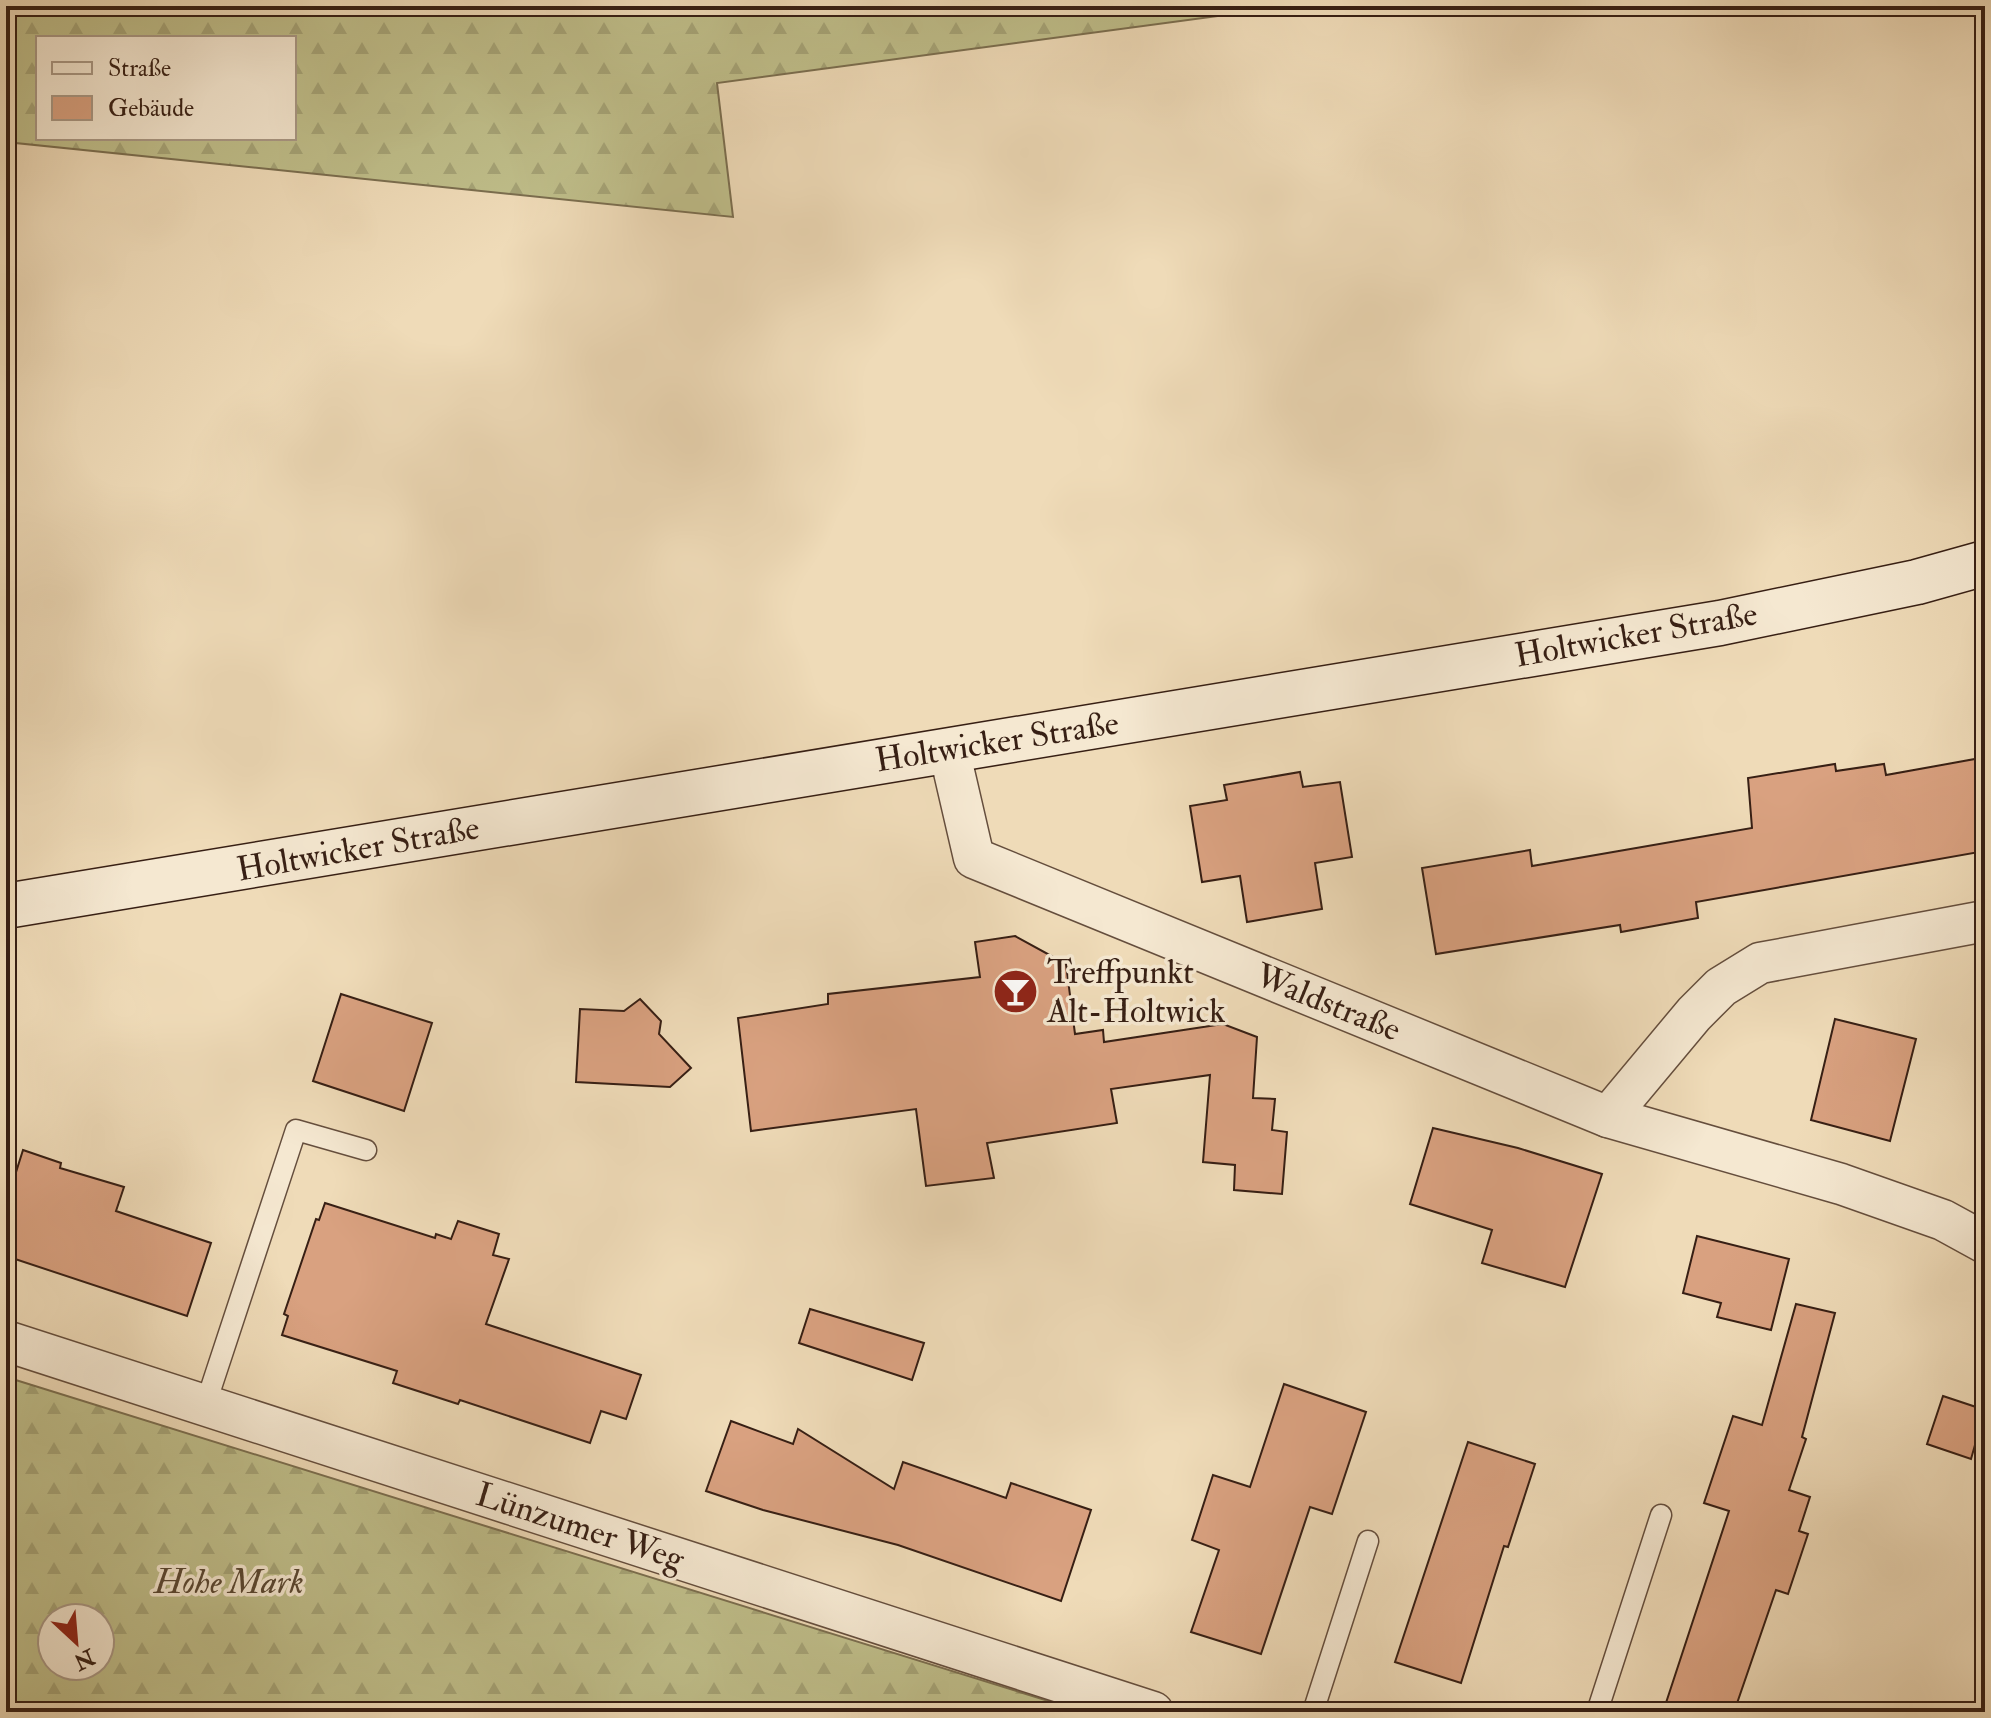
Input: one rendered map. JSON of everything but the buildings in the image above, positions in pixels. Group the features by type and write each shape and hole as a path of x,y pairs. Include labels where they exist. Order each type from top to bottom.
{"street":[{"name":"Holtwicker Straße","path":"6,906 1720,623 1917,582 1985,563"},
{"name":"Waldstraße","path":"949,750 974,858 1608,1117 1841,1184 1943,1220 1985,1243"},
{"path":"1608,1117 1694,1014 1721,987 1760,963 1985,921"},
{"name":"Lünzumer Weg","path":"6,1341 1153,1712"}],"lane":[{"path":"205,1406 296,1130 366,1150"},
{"path":"1597,1712 1661,1515"},
{"path":"1313,1712 1368,1541"}],"green space":[{"path":"6,6 1293,6 717,83 733,217 6,142"},
{"name":"Hohe Mark","path":"6,1377 1084,1712 6,1712"}],"place":[{"name":"Treffpunkt Alt-Holtwick","path":"1016,992"}]}
